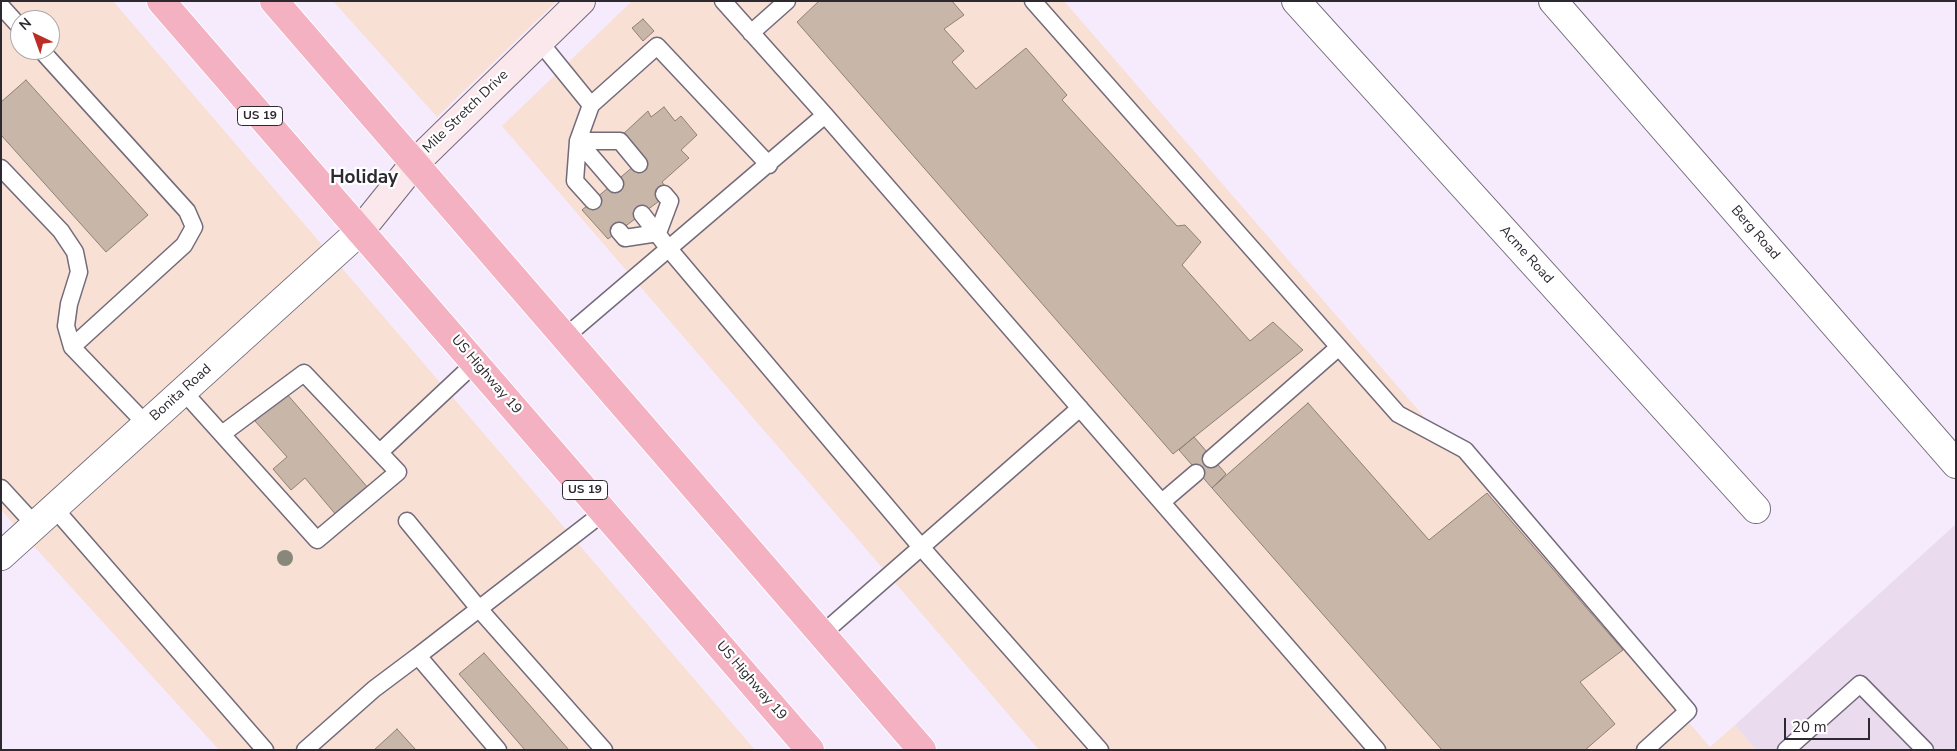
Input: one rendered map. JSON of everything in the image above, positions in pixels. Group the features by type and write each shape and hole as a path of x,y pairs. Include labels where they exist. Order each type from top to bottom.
{"highway":[{"name":"US Highway 19","path":"161,1 810,750"},
{"path":"274,1 922,750"}],"street":[{"name":"Mile Stretch Drive","path":"360,231 414,164 581,1"},
{"name":"Acme Road","path":"1296,1 1756,509"},
{"name":"Berg Road","path":"1553,1 1956,464"},
{"name":"Bonita Road","path":"1,556 360,231"}],"lane":[{"path":"723,1 826,115 1377,750"},
{"path":"751,33 787,1"},
{"path":"1033,1 1398,414 1465,450 1688,711 1645,750"},
{"path":"1,6 10,16"},
{"path":"539,42 591,105"},
{"path":"593,201 575,181 578,141 591,105 657,46 769,165"},
{"path":"50,60 187,212 194,227 184,245 72,347"},
{"path":"565,337 826,115"},
{"path":"578,141 620,141 639,164"},
{"path":"578,141 615,184"},
{"path":"1,168 60,231 75,252 79,272 69,304 66,326 72,347 146,424"},
{"path":"658,233 670,200 664,194"},
{"path":"642,214 669,250 921,546 1100,750"},
{"path":"619,231 625,238 658,233"},
{"path":"1211,459 1339,347"},
{"path":"380,452 475,363"},
{"path":"183,391 316,540 398,472 304,373 222,434"},
{"path":"822,634 1080,408"},
{"path":"1162,502 1196,472"},
{"path":"1,488 45,517 265,750"},
{"path":"305,750 374,689 480,610 604,512"},
{"path":"407,521 480,610 604,750"},
{"path":"418,656 498,750"},
{"path":"1786,750 1860,684 1926,750"}],"shaded area":[{"path":"1,1 113,1 755,750 219,750 1,510"},
{"path":"333,1 557,1 437,117"},
{"path":"632,1 1064,1 1710,747 1735,725 1756,750 1039,750 502,126"},
{"path":"1956,524 1956,750 1756,750 1735,725"}],"building":[{"path":"819,1 952,1 964,15 944,29 964,51 952,62 976,89 1026,48 1067,95 1062,100 1177,226 1185,225 1201,242 1182,265 1250,341 1273,322 1303,350 1173,454 797,22"},
{"path":"643,19 654,31 643,41 632,28"},
{"path":"26,80 148,215 106,252 1,135 1,102"},
{"path":"664,107 675,121 681,116 697,135 681,150 689,158 662,182 670,193 608,239 582,210 641,160 621,136 648,111 651,117"},
{"path":"286,393 369,489 337,516 305,478 291,490 273,469 287,457 255,421"},
{"path":"1308,403 1429,540 1487,493 1623,650 1580,682 1615,724 1585,750 1442,750 1212,488"},
{"path":"1194,437 1226,474 1212,488 1179,450"},
{"path":"484,653 569,750 525,750 459,674"},
{"path":"397,729 416,750 374,750"}],"district":[{"name":"Holiday","path":"364,178"}]}
